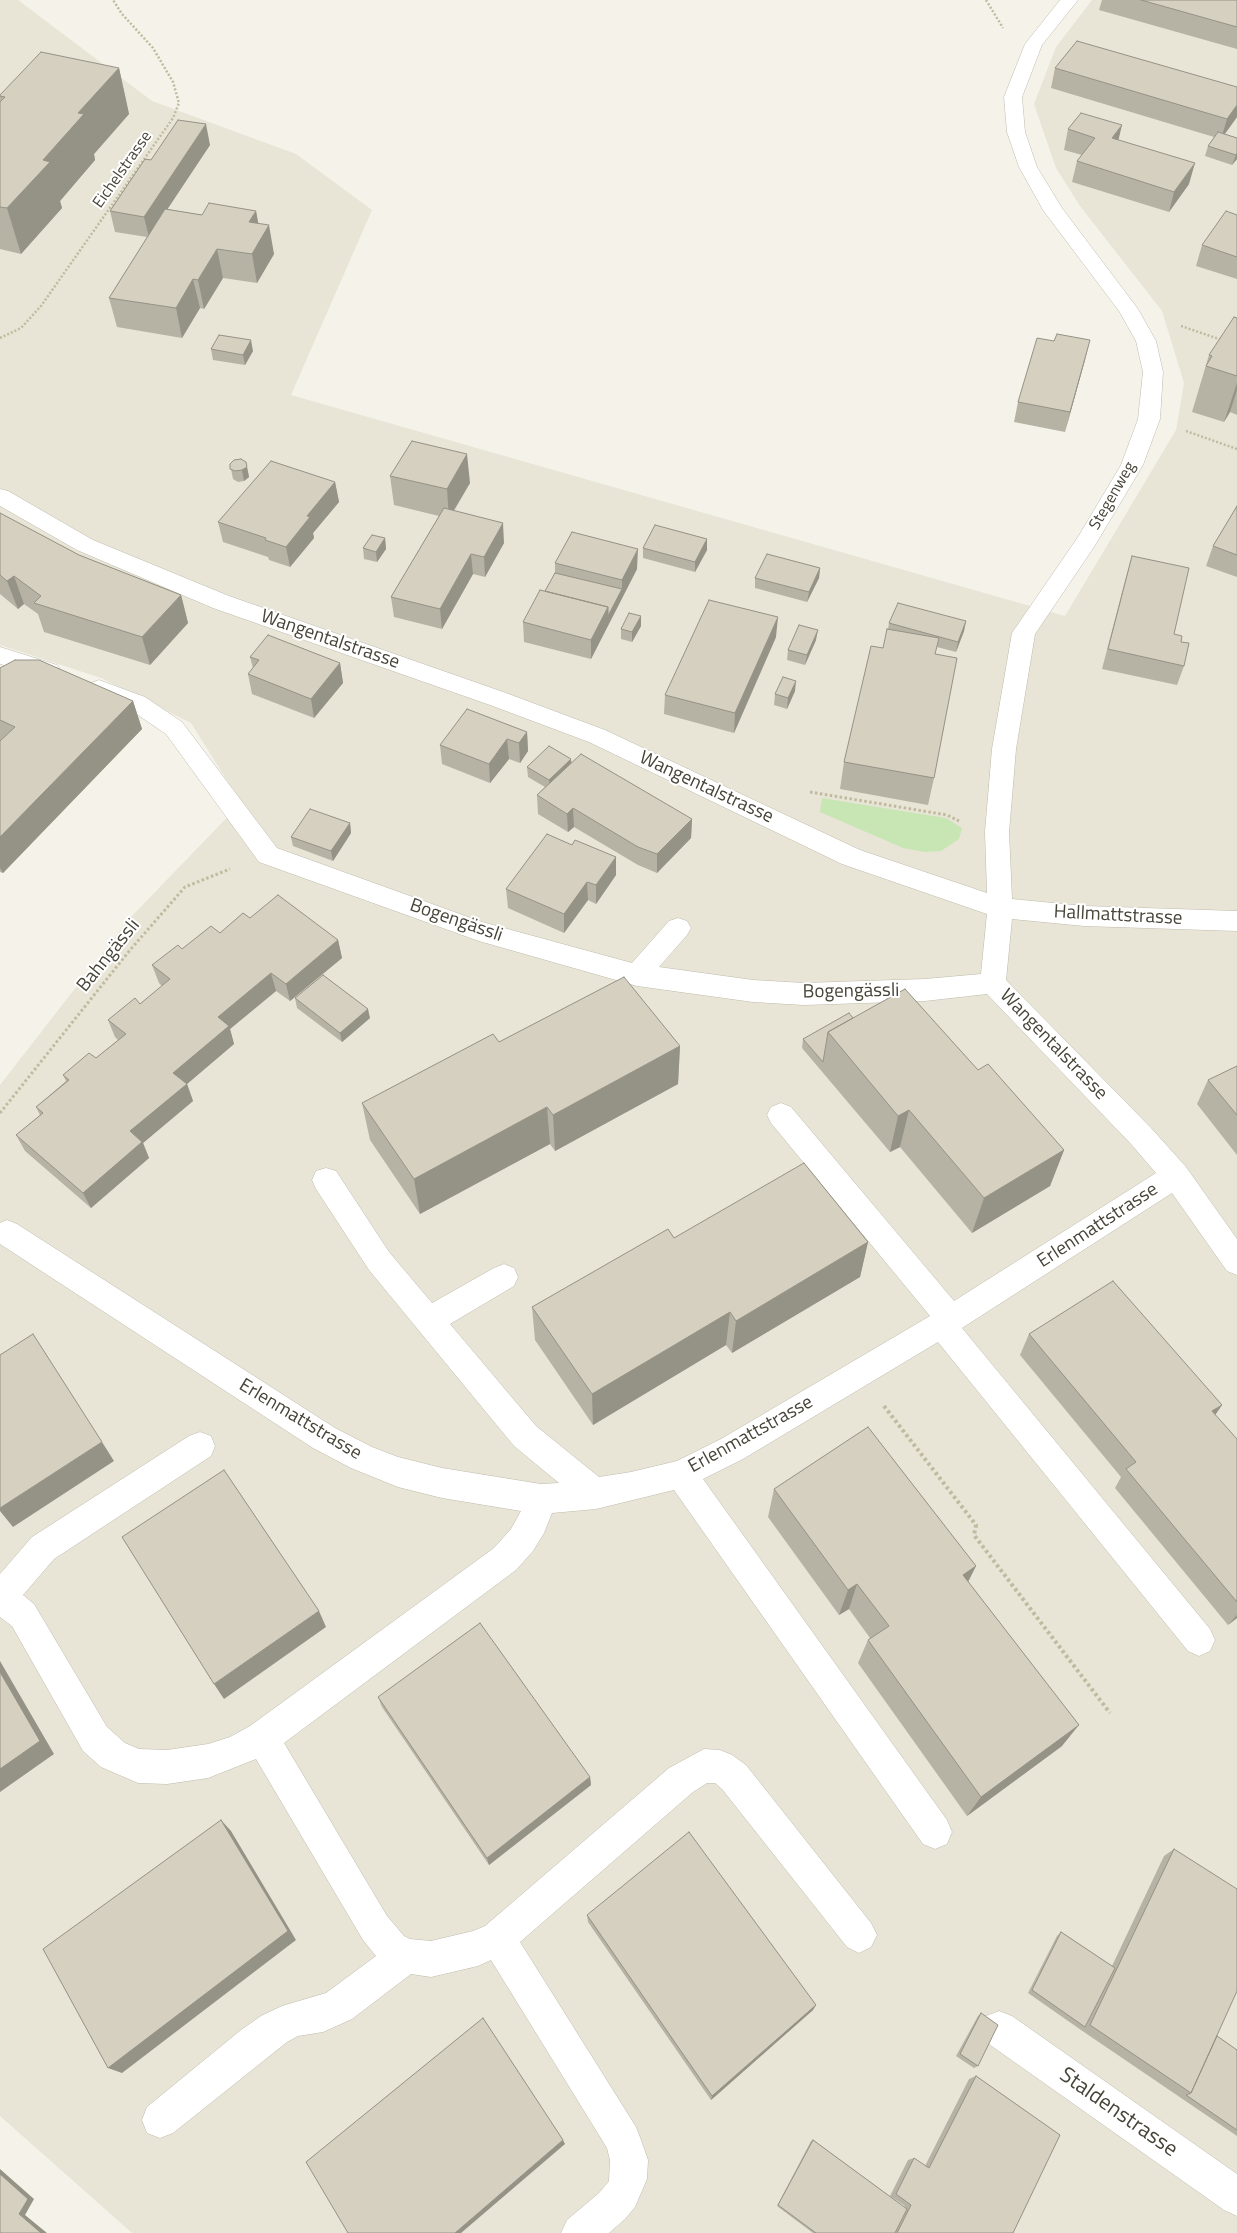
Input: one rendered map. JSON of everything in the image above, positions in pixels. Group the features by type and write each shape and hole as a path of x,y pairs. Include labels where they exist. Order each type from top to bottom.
{"street":[{"name":"Stegenweg","path":"1000,908 997,832 1004,749 1024,633 1086,542 1132,465 1149,419 1153,372 1146,341 1128,309 1053,210 1028,168 1016,132 1013,98 1034,44 1069,0"},
{"name":"Wangentalstrasse","path":"0,496 85,545 203,594 597,736 851,857 1000,908 993,983 1141,1136 1176,1176 1237,1262"},
{"path":"0,655 137,703 174,728 268,855"},
{"name":"Bogengässli","path":"268,855 479,931 637,975 753,991 804,994 925,990 993,983"},
{"name":"Hallmattstrasse","path":"1000,908 1084,916 1237,921"},
{"path":"637,975 678,928"},
{"path":"781,1115 1199,1640"},
{"name":"Erlenmattstrasse","path":"7,1233 324,1438 362,1458 398,1472 442,1483 541,1498 565,1498 596,1494 681,1474 732,1449 946,1321 1176,1176"},
{"path":"326,1180 379,1261 525,1436 596,1494"},
{"path":"429,1320 504,1277"},
{"path":"200,1446 43,1548 16,1577 2,1598 23,1615 96,1740 114,1755 138,1766 167,1768 208,1761 237,1751 262,1738 505,1559 522,1540 533,1522 541,1498"},
{"path":"681,1474 934,1832"},
{"path":"262,1738 375,1928 392,1948 406,1956 431,1959 478,1948 497,1938 681,1780 704,1766 720,1767 734,1777 859,1935"},
{"path":"497,1938 623,2140 627,2153 628,2179 622,2194 612,2206 580,2233"},
{"path":"160,2120 254,2043 274,2029 295,2019 323,2014 339,2006 406,1956"},
{"name":"Staldenstrasse","path":"1000,2030 1237,2197"}],"path":[{"name":"Eichelstrasse","path":"0,338 21,328 41,306 173,118 179,103 173,82 153,48 122,14 113,0"},
{"path":"1149,419 1237,449"},
{"path":"810,792 947,815 971,828 997,832"},
{"name":"Bahngässli","path":"0,1113 130,950 185,887 268,855"},
{"path":"859,1374 976,1525 974,1535 1110,1712"}],"shaded area":[{"path":"0,0 18,0 152,101 296,154 372,210 291,395 1065,616 1176,430 1184,383 1162,311 1080,206 1056,168 1034,104 1056,47 1092,0 1237,0 1237,2233 132,2233 0,2116 0,1085 129,919 241,803 191,723 101,678 0,645"}],"green space":[{"path":"822,798 946,818 962,828 959,839 941,851 924,852 903,848 820,812"}],"building":[{"path":"1141,0 1237,0 1237,27"},
{"path":"1077,41 1237,87 1237,105 1227,119 1055,68"},
{"path":"41,52 119,68 78,113 84,114 43,160 50,162 7,208 0,207 0,102 5,97 0,95"},
{"path":"1081,113 1122,125 1112,138 1195,163 1174,192 1077,161 1095,138 1068,129"},
{"path":"178,120 206,124 144,217 110,211 145,159 151,160"},
{"path":"1218,132 1237,138 1236,155 1208,146"},
{"path":"209,203 256,211 249,222 269,225 252,254 217,249 198,280 193,279 176,308 109,298 165,209 202,215"},
{"path":"1226,211 1237,215 1237,257 1202,245"},
{"path":"1234,317 1237,318 1237,376 1206,366 1212,356 1209,355"},
{"path":"1057,334 1090,340 1070,412 1018,402 1037,338 1054,341"},
{"path":"219,335 251,340 243,355 211,349"},
{"path":"412,441 467,454 447,489 390,476"},
{"path":"241,459 246,462 247,467 235,471 230,469 230,464 234,460"},
{"path":"271,461 335,482 307,516 310,517 286,547 265,540 266,538 218,522"},
{"path":"1237,506 1237,555 1213,546"},
{"path":"444,508 503,523 484,557 471,554 440,609 391,597"},
{"path":"0,513 79,555 181,595 142,637 34,603 41,596 14,576 7,581 0,575"},
{"path":"655,525 707,539 695,562 643,548"},
{"path":"572,532 638,549 622,580 555,563"},
{"path":"372,535 385,538 376,552 363,548"},
{"path":"767,554 820,568 809,592 755,578"},
{"path":"1132,556 1189,568 1174,634 1182,636 1181,642 1189,643 1184,666 1108,649"},
{"path":"555,573 622,589 608,616 608,607 545,591"},
{"path":"540,590 608,607 591,640 523,622"},
{"path":"709,600 778,617 735,713 665,695"},
{"path":"898,603 966,621 958,642 889,623"},
{"path":"629,613 641,616 632,632 621,629"},
{"path":"799,625 818,630 807,655 788,650"},
{"path":"887,629 939,638 935,654 957,658 934,778 844,762 871,646 883,648"},
{"path":"268,635 340,663 311,699 248,674 259,660 250,657"},
{"path":"15,660 39,660 133,701 0,837 0,741 15,727 0,720 0,668"},
{"path":"783,677 796,681 788,698 775,694"},
{"path":"467,709 527,732 519,743 507,739 489,764 440,745"},
{"path":"549,746 571,759 549,780 527,767"},
{"path":"581,754 692,819 657,854 638,847 573,808 567,814 537,795"},
{"path":"310,809 350,823 331,851 291,837"},
{"path":"547,834 572,845 575,840 616,857 596,885 587,882 564,914 506,889"},
{"path":"278,895 338,940 286,984 271,973 218,1017 229,1026 173,1073 187,1084 130,1131 142,1142 83,1193 16,1135 43,1113 36,1107 69,1080 63,1075 89,1053 96,1058 126,1034 108,1020 135,998 140,1004 170,979 152,965 178,945 182,949 211,926 220,933 243,913 250,918"},
{"path":"323,975 368,1009 340,1033 295,998"},
{"path":"624,977 680,1046 553,1115 547,1107 414,1179 362,1103 493,1034 499,1042"},
{"path":"905,989 978,1070 988,1064 1064,1150 984,1198 909,1110 898,1116 828,1032"},
{"path":"849,1013 853,1018 828,1032 823,1062 803,1039"},
{"path":"1237,1066 1237,1115 1208,1080"},
{"path":"804,1163 868,1242 736,1321 730,1312 592,1394 532,1307 668,1229 674,1238"},
{"path":"1113,1281 1222,1405 1212,1411 1237,1439 1237,1602 1126,1469 1136,1462 1029,1334"},
{"path":"33,1334 102,1442 0,1508 0,1355"},
{"path":"868,1427 976,1566 963,1575 1079,1725 981,1797 868,1640 889,1626 857,1584 848,1590 774,1489"},
{"path":"224,1470 319,1611 214,1684 122,1537"},
{"path":"480,1623 590,1777 487,1858 378,1697"},
{"path":"0,1672 40,1741 0,1769"},
{"path":"221,1820 288,1931 108,2068 43,1949"},
{"path":"689,1832 816,2005 712,2096 587,1915"},
{"path":"1174,1849 1237,1889 1237,1991 1191,2093 1090,2025"},
{"path":"1061,1932 1115,1968 1085,2027 1032,1990"},
{"path":"981,2013 998,2025 978,2066 960,2054"},
{"path":"483,2018 563,2140 455,2233 348,2233 306,2162"},
{"path":"1217,2036 1237,2050 1237,2130 1186,2095 1191,2093"},
{"path":"976,2076 1060,2135 1013,2233 897,2233 911,2205 896,2194 914,2158 929,2168"},
{"path":"813,2140 907,2209 895,2233 816,2233 778,2205"},
{"path":"0,2174 28,2199 19,2214 41,2233 0,2233"}]}
